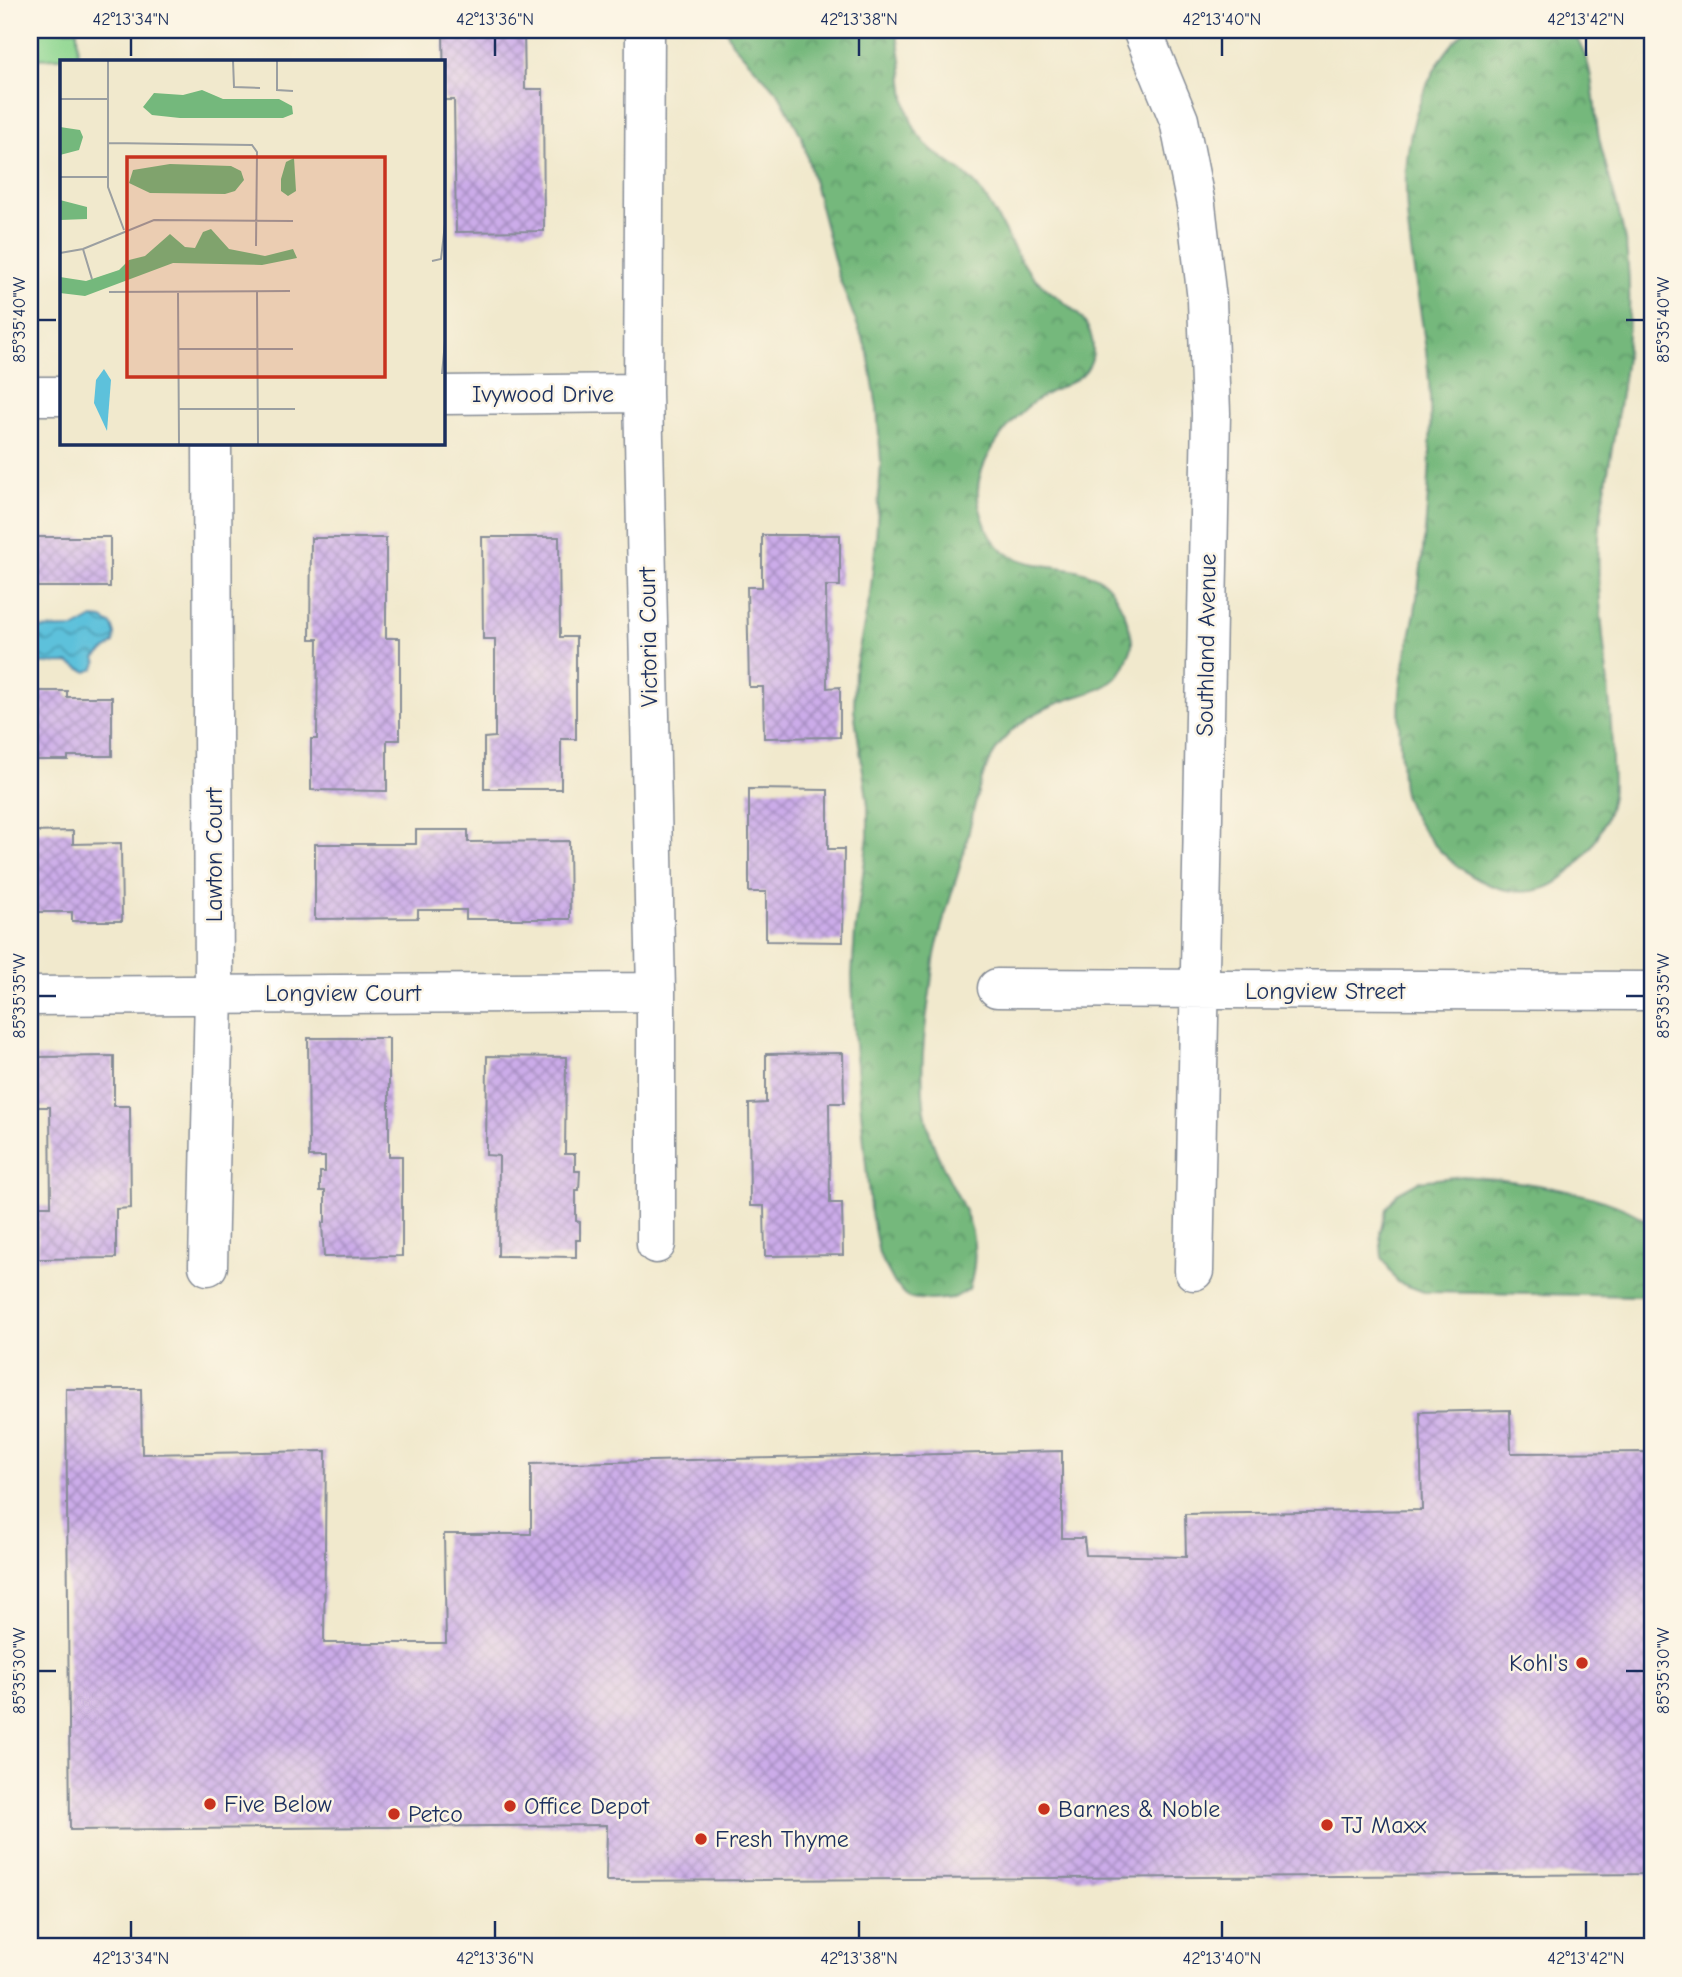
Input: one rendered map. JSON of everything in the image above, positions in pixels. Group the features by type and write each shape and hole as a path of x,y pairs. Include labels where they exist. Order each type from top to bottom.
{"street":[{"name":"Victoria Court","path":"645,30 643,393 656,992 656,1244"},
{"name":"Southland Avenue","path":"1142,30 1179,120 1196,205 1207,300 1211,412 1194,1271"},
{"name":"Ivywood Drive","path":"444,395 643,393"},
{"path":"30,396 60,396"},
{"name":"Lawton Court","path":"208,1266 214,993 212,444"},
{"name":"Longview Street","path":"997,988 1652,991"},
{"name":"Longview Court","path":"30,996 656,992"}],"green space":[{"path":"30,30 77,30 78,57 30,59"},
{"path":"726,30 895,30 905,97 912,123 919,136 931,149 973,182 1032,275 1080,316 1092,338 1093,352 1087,369 1075,380 1032,403 1010,424 985,464 978,490 984,521 993,540 1006,553 1038,564 1090,574 1104,582 1123,611 1132,641 1122,670 1109,684 1024,720 996,750 983,776 943,921 925,1028 922,1082 930,1134 937,1155 964,1208 974,1245 974,1266 969,1289 954,1298 909,1298 895,1284 879,1254 870,1208 854,1034 852,975 855,932 868,837 868,805 854,710 855,668 870,596 881,462 877,408 868,353 838,275 802,137 779,94 732,43"},
{"path":"1466,30 1571,30 1589,68 1599,137 1627,255 1629,321 1626,353 1601,516 1599,546 1600,607 1611,729 1612,796 1598,835 1576,866 1549,887 1521,892 1479,880 1441,852 1414,816 1405,797 1402,779 1399,708 1423,553 1430,427 1428,369 1410,247 1406,173 1411,134 1422,96 1441,60"},
{"path":"1463,1176 1535,1185 1588,1196 1612,1204 1652,1225 1652,1292 1640,1296 1424,1292 1397,1282 1382,1257 1380,1233 1386,1209 1397,1193 1419,1181"}],"water":[{"path":"93,618 102,619 112,625 115,634 114,643 95,658 97,663 94,669 87,672 68,663 30,664 30,629 75,628"}],"building":[{"path":"443,30 524,30 525,89 543,89 544,231 456,232 454,100 444,100"},
{"path":"762,535 840,535 840,586 826,586 827,688 840,687 840,737 764,738 763,687 749,687 747,587 762,587"},
{"path":"30,537 110,537 110,587 30,587"},
{"path":"482,537 559,537 560,637 576,637 576,739 561,739 561,789 484,789 484,738 495,737 495,639 483,639"},
{"path":"311,538 386,538 386,638 400,638 400,740 387,740 387,791 311,790 311,739 317,739 318,639 310,639"},
{"path":"35,691 67,691 67,697 112,697 112,756 68,756 68,760 35,760 35,756 30,756 30,696 35,696"},
{"path":"749,789 828,790 828,849 844,849 843,942 766,941 766,892 749,892"},
{"path":"416,830 468,830 468,842 569,841 570,919 466,919 466,910 418,910 418,918 315,919 315,844 416,844"},
{"path":"73,831 73,844 121,843 122,921 72,921 72,912 30,912 30,832"},
{"path":"308,1038 389,1038 389,1156 402,1156 402,1256 324,1257 322,1223 325,1222 325,1191 320,1191 320,1172 325,1172 325,1157 309,1157"},
{"path":"843,1053 844,1103 829,1103 830,1203 842,1203 843,1255 765,1256 764,1206 750,1206 749,1104 766,1103 766,1054"},
{"path":"114,1056 114,1106 130,1106 131,1208 116,1209 116,1258 38,1259 38,1206 51,1206 50,1107 37,1107 36,1057"},
{"path":"487,1056 566,1057 565,1154 575,1154 575,1171 580,1171 579,1190 576,1190 576,1221 580,1222 580,1240 576,1240 576,1257 498,1256 499,1156 486,1155"},
{"path":"66,1389 141,1389 142,1454 326,1451 324,1643 446,1643 444,1534 531,1534 531,1464 1062,1451 1062,1538 1084,1538 1086,1555 1186,1557 1185,1514 1422,1510 1420,1412 1510,1410 1511,1453 1652,1452 1652,1874 606,1881 607,1825 70,1830"}],"place":[{"name":"Kohl's","path":"1582,1663"},
{"name":"Five Below","path":"210,1804"},
{"name":"Office Depot","path":"510,1806"},
{"name":"Barnes & Noble","path":"1044,1809"},
{"name":"Petco","path":"394,1814"},
{"name":"TJ Maxx","path":"1327,1825"},
{"name":"Fresh Thyme","path":"701,1839"}]}
